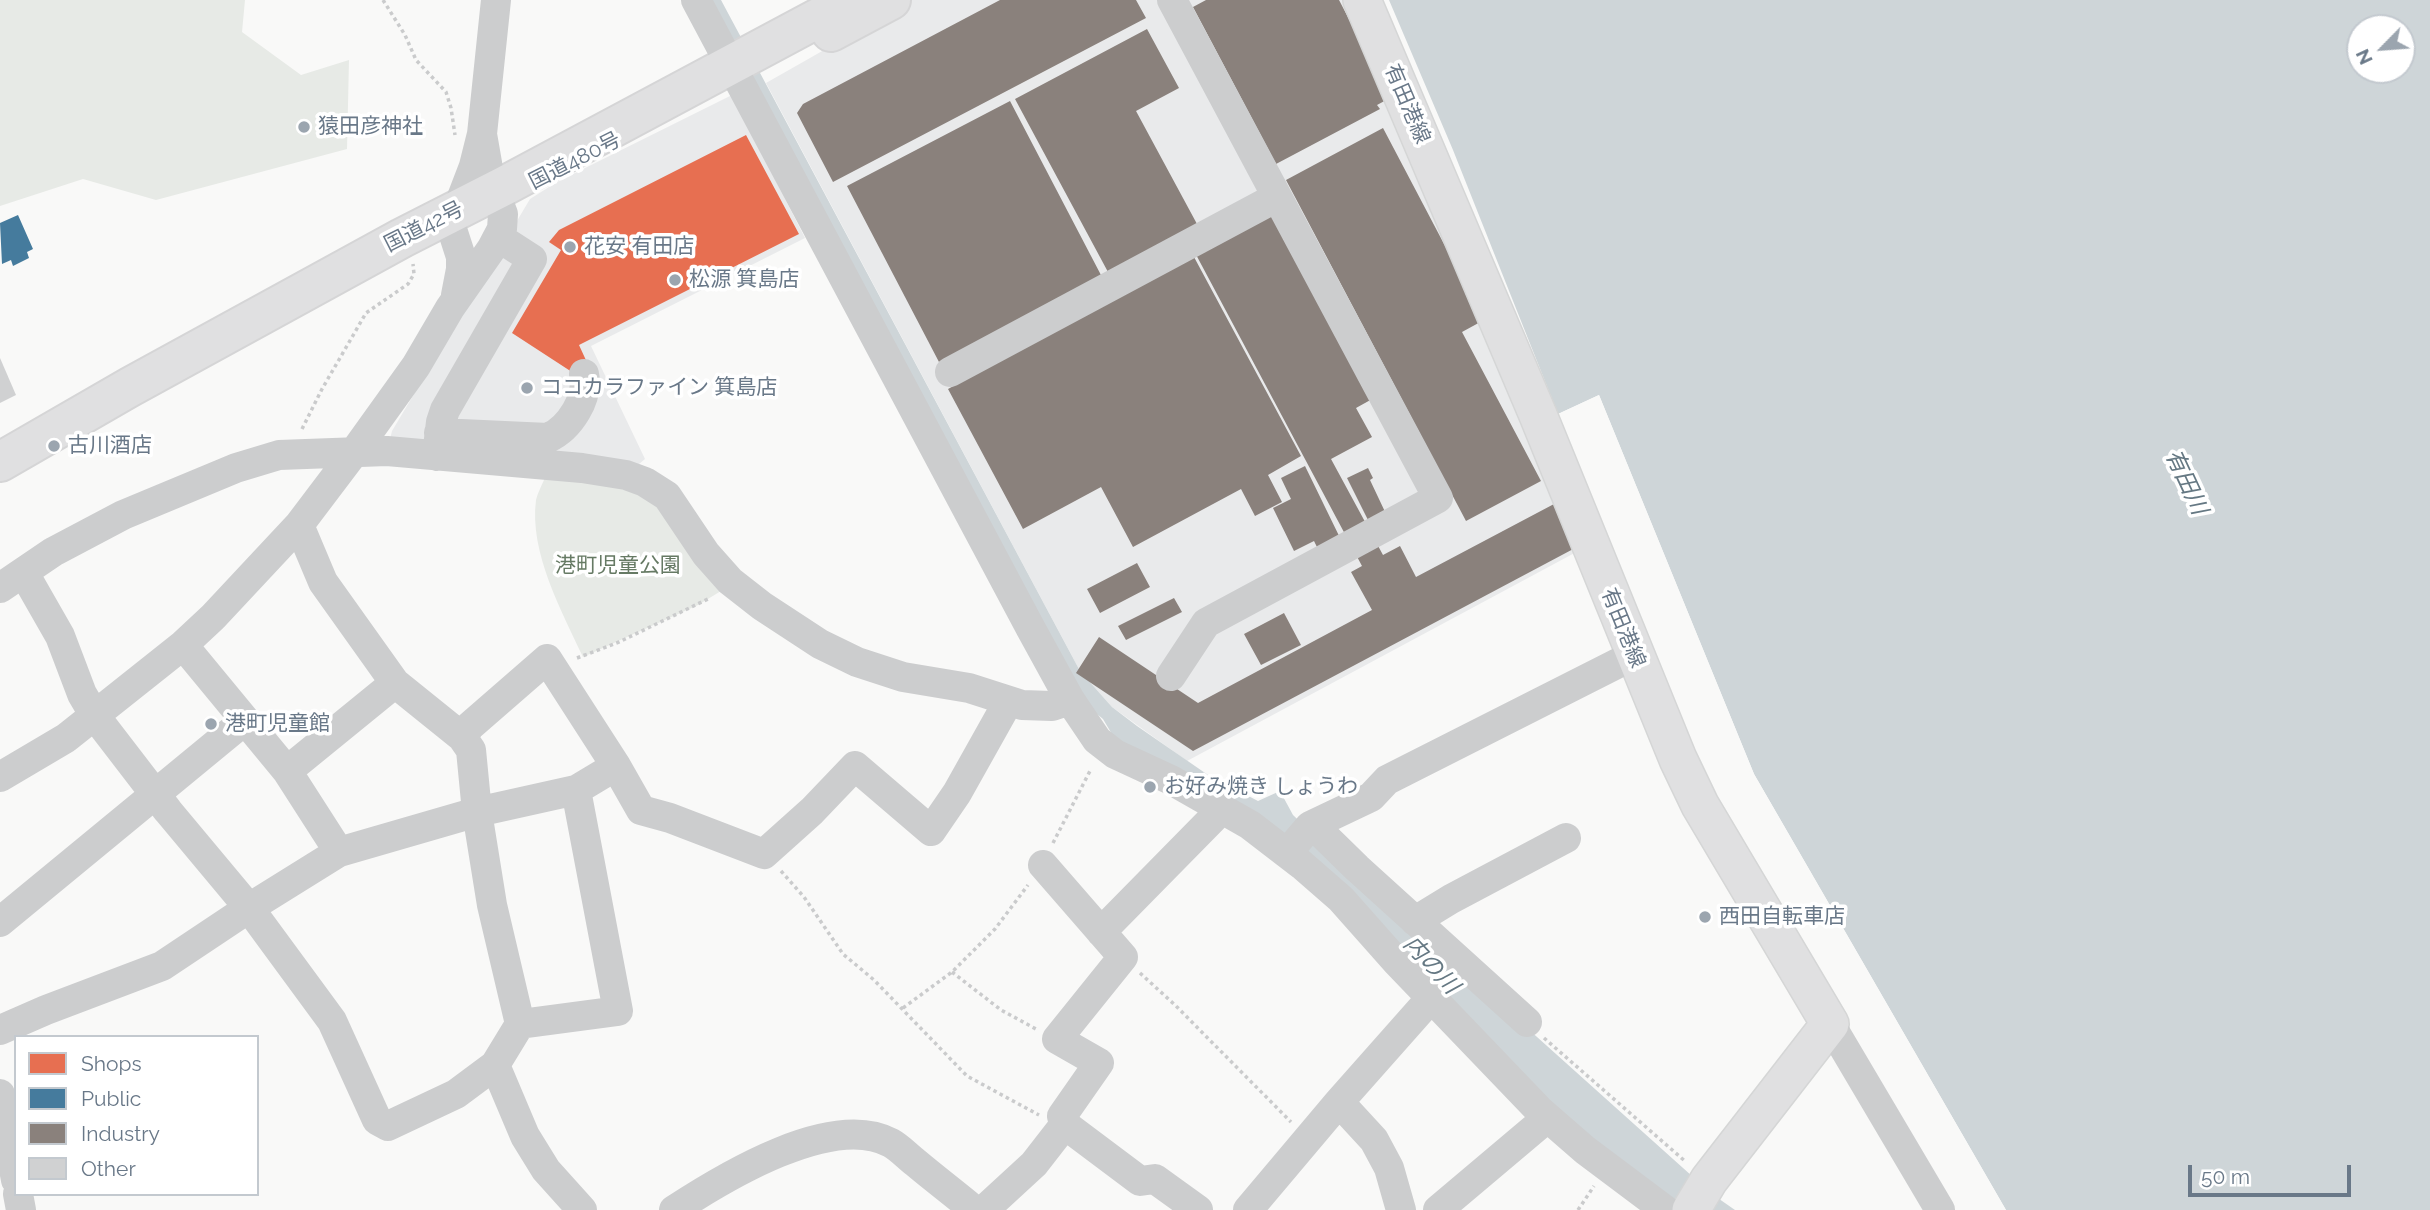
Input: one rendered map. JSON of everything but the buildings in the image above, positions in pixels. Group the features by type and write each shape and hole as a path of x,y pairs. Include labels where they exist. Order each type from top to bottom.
{"highway":[{"path":"730,65 811,0"},
{"name":"国道42号","path":"0,462 130,387 402,238 852,0"},
{"path":"730,65 891,0"}],"main road":[{"name":"有田港線","path":"1362,0 1533,403 1678,760 1700,805 1830,1024"},
{"path":"1702,1192 1830,1024"}],"street":[{"path":"450,308 457,291 461,269 461,257 451,226 474,166 469,138 496,0"},
{"path":"696,0 1087,728 1115,754 1171,780 1288,850 1340,899 1509,1081 1547,1118 1665,1210"},
{"path":"1171,676 1206,623 1438,498 1172,0"},
{"path":"0,777 66,738 183,645 213,617 299,525 355,451 416,366 450,308 498,237 504,222 500,188 469,138"},
{"path":"950,372 1277,197"},
{"path":"438,444 445,410 532,259 498,237"},
{"path":"299,525 323,582 395,683 462,737 471,750 477,812 492,905 520,1024 495,1065 456,1094 388,1126 377,1120 331,1021 249,908 94,716 82,694 60,636 12,581 53,552 123,515 236,468 290,453 387,451 438,444 548,438 558,434 585,394 584,374"},
{"path":"438,444 626,475 645,482 674,503 706,554 730,581 762,606 820,644 857,662 903,677 969,688 1009,702 1045,707 1070,700"},
{"path":"183,645 286,771 339,852"},
{"path":"1288,850 1312,825 1371,797 1387,780 1634,654"},
{"path":"462,737 470,726 547,659 641,810 670,818 764,854 812,811 855,766 932,831 1009,702"},
{"path":"286,771 395,683"},
{"path":"0,922 244,721"},
{"path":"0,1030 162,966 339,852 477,812 576,790 616,766"},
{"path":"520,1024 618,1011 576,790"},
{"path":"1101,932 1222,809"},
{"path":"1312,825 1527,1022"},
{"path":"1415,921 1566,838"},
{"path":"984,1210 1034,1164 1063,1126 1062,1116 1099,1063 1057,1040 1123,957 1043,865"},
{"path":"1248,1210 1432,997"},
{"path":"1830,1024 1940,1210"},
{"path":"495,1065 532,1148 545,1170 582,1210"},
{"path":"0,1094 14,1169"},
{"path":"1339,1102 1374,1140 1389,1168 1401,1210"},
{"path":"1438,1210 1547,1118"},
{"path":"1063,1126 1140,1181 1155,1179 1198,1210"},
{"path":"674,1210 768,1157 812,1140 834,1136 872,1136 891,1143 974,1210"}],"path":[{"path":"383,0 405,35 416,60 446,92 451,108 469,138"},
{"path":"290,453 322,389 366,313 401,290 414,274 414,265 402,238"},
{"path":"552,667 619,642 698,605 721,591 730,581"},
{"path":"903,1009 952,972 995,929 1043,865 1065,817 1104,745"},
{"path":"764,854 804,897 842,954 874,980 967,1076 1063,1126"},
{"path":"1123,957 1175,1005 1308,1139"},
{"path":"952,972 1001,1010 1057,1040"},
{"path":"1527,1022 1615,1101 1702,1192"}],"shaded area":[{"path":"912,0 1349,0 1582,549 1187,761 1112,707 1080,671 766,83"},
{"name":"松源 箕島店","path":"732,95 805,238 591,346 645,459 626,475 387,451 392,431 530,199 557,182"}],"green space":[{"path":"0,0 245,0 242,32 301,75 349,60 347,149 156,200 83,179 0,206"},
{"name":"港町児童公園","path":"546,475 627,488 657,505 721,591 698,605 583,657 549,581 537,540 536,500"}],"water":[{"name":"内の川","path":"702,0 721,0 1080,671 1112,707 1208,775 1258,801 1280,791 1293,815 1342,862 1712,1194 1735,1210 1685,1210 1547,1106 1350,894 1119,746 1103,719 1085,704"},
{"name":"有田川","path":"1389,0 2430,0 2430,1210 2006,1210 1754,774 1599,395 1558,414 1453,150"}],"pier":[{"path":"1599,395 1754,774 2006,1210 2002,1210 1751,776 1597,400 1560,417 1558,414"}],"place":[{"name":"猿田彦神社","path":"304,127"},
{"name":"花安 有田店","path":"570,247"},
{"name":"松源 箕島店","path":"675,280"},
{"name":"ココカラファイン 箕島店","path":"527,388"},
{"name":"古川酒店","path":"54,446"},
{"name":"港町児童館","path":"211,724"},
{"name":"お好み焼き しょうわ","path":"1150,787"},
{"name":"西田自転車店","path":"1705,917"}]}
